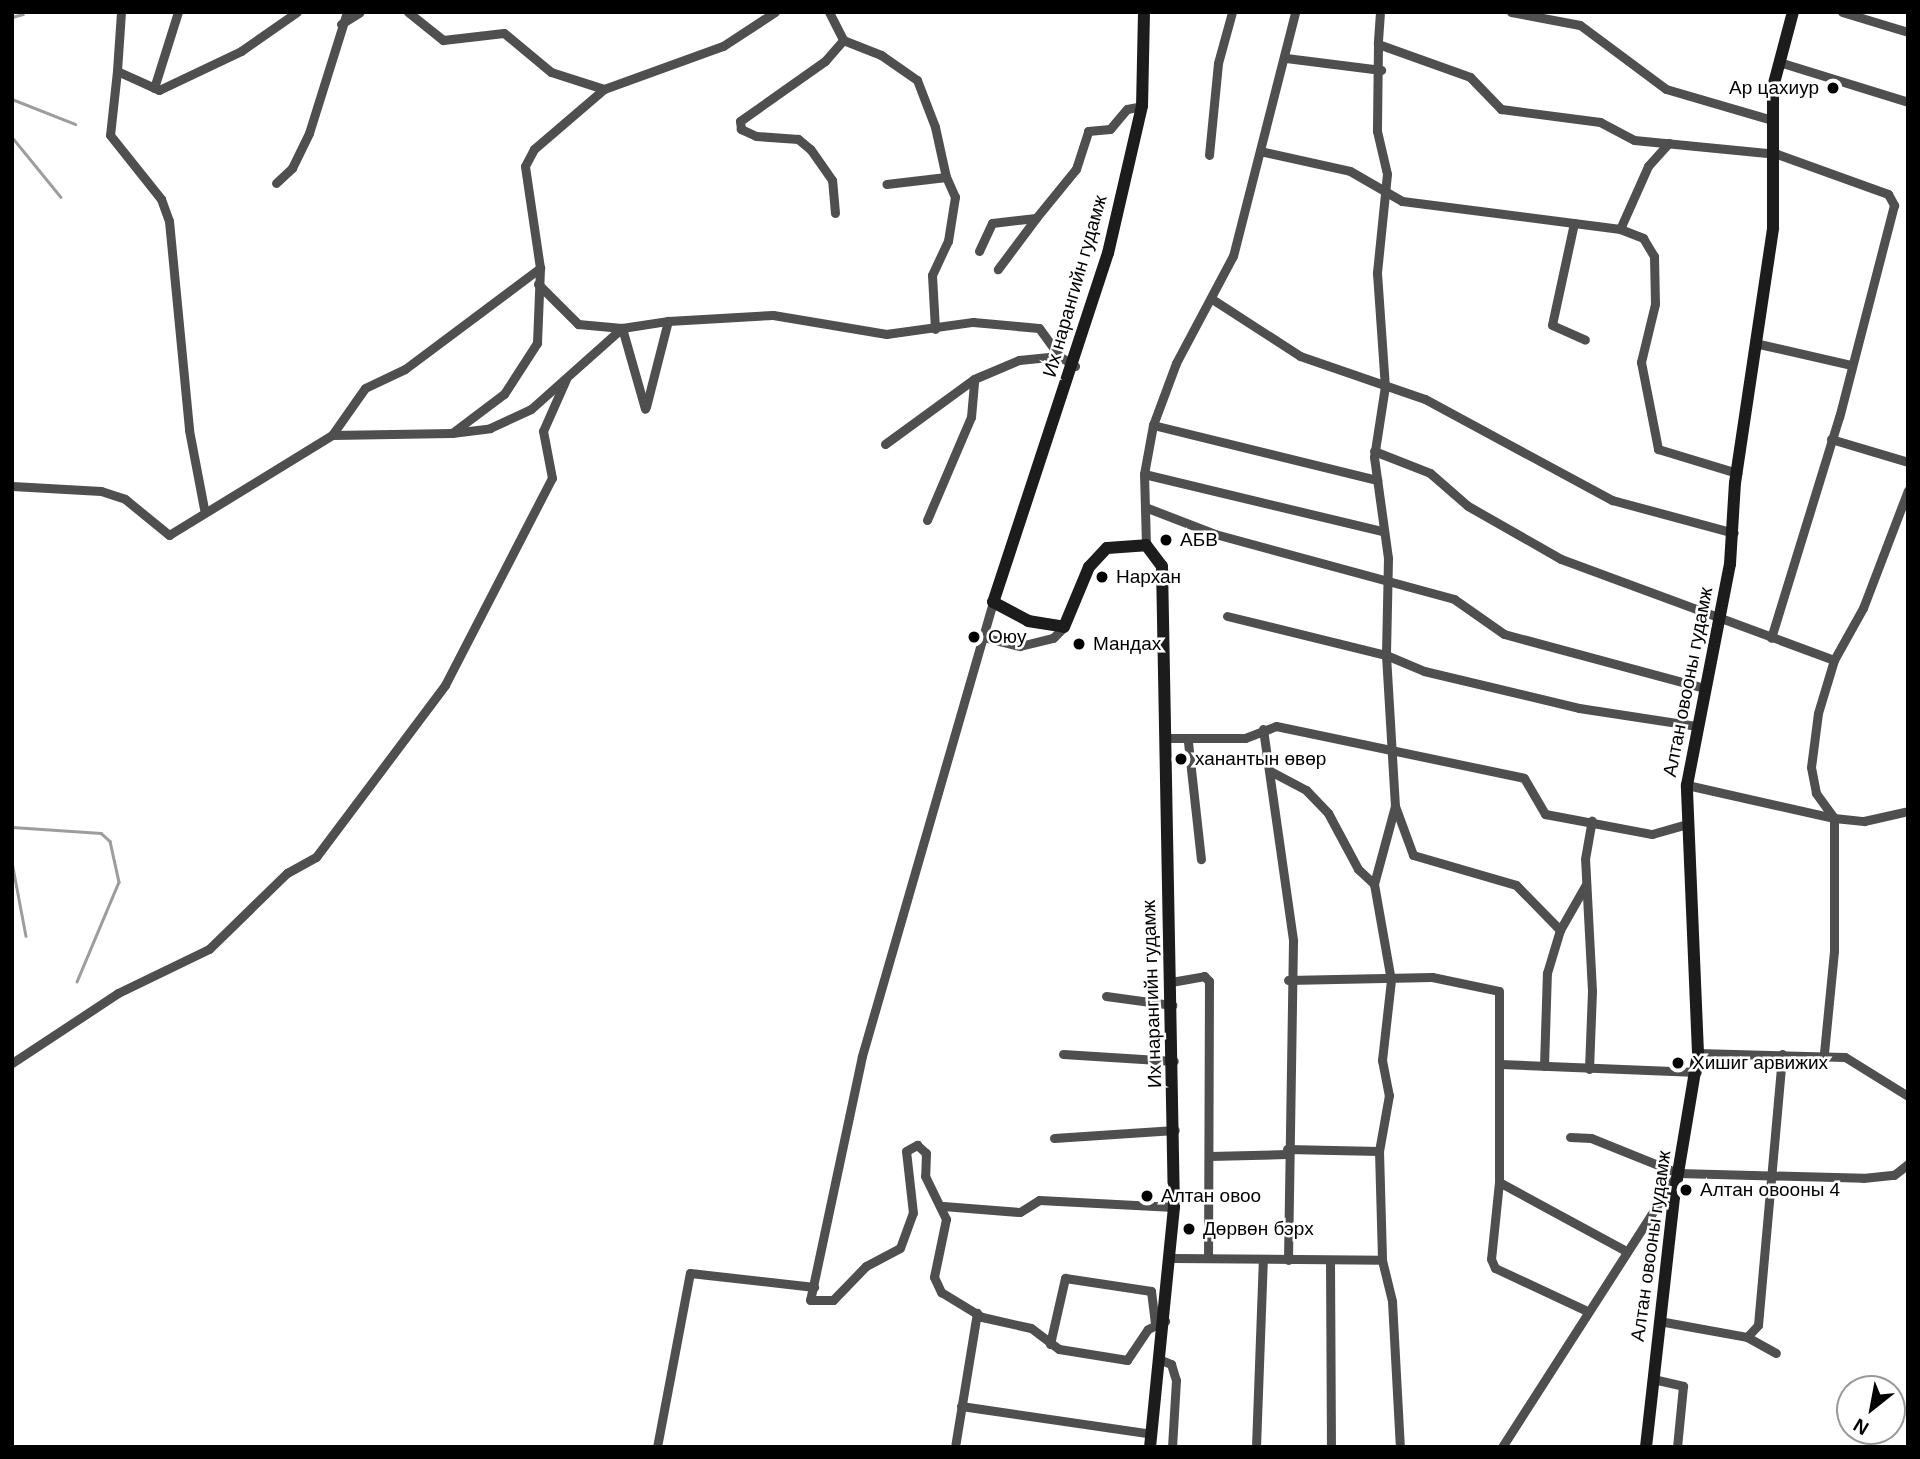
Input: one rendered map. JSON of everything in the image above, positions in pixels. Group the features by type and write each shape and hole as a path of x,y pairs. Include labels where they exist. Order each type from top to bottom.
{"main road":[{"name":"Их нарангийн гудамж","path":"993,602 1075,366 1142,106 1144,12"},
{"name":"Алтан овооны гудамж","path":"1646,1447 1678,1173 1697,1072 1687,785 1734,533 1737,473 1759,344 1777,154 1772,120 1779,62 1793,12"},
{"path":"993,602 1028,621 1063,627 1098,555 1116,544 1146,545"},
{"name":"Их нарангийн гудамж","path":"1146,545 1162,566 1175,1130 1173,1258 1161,1322 1161,1360 1151,1440"}],"street":[{"path":"121,12 110,135 161,200 169,221 180,362 204,509"},
{"path":"154,88 178,12"},
{"path":"117,71 154,88 168,89 242,51 297,12"},
{"path":"276,183 292,168 309,133 341,24 347,12"},
{"path":"341,24 360,12"},
{"path":"408,12 443,40 504,33 551,72 604,89"},
{"path":"452,433 504,394 527,364 537,343 540,268 525,166 557,123 604,89 723,46 775,12"},
{"path":"829,12 843,40 881,55 917,80 946,177 955,197 948,241 932,275 935,329"},
{"path":"1209,155 1218,63 1232,12"},
{"path":"1146,545 1144,474 1153,425 1176,363 1213,299 1233,256 1286,58 1295,12"},
{"path":"1380,12 1378,44 1381,70 1377,131 1387,174 1377,273 1385,387 1374,452 1381,531 1388,558 1384,580 1386,655 1389,754 1395,806 1413,855 1516,885 1560,930"},
{"path":"1511,12 1580,25 1666,89 1772,120"},
{"path":"1842,12 1908,32"},
{"path":"835,214 832,180 810,149 798,139 756,136 741,129 740,121 825,61 843,40"},
{"path":"1378,44 1471,77 1501,109 1601,122 1634,140 1777,154 1880,189 1894,205 1831,439 1771,638"},
{"path":"1286,58 1381,70"},
{"path":"1779,62 1908,102"},
{"path":"998,268 1076,169 1088,131 1110,129 1127,108 1142,106"},
{"path":"1620,229 1648,166 1669,143"},
{"path":"1260,151 1350,172 1384,194 1620,229 1643,238 1654,256 1654,328 1641,362 1658,449 1737,473"},
{"path":"886,184 946,177"},
{"path":"979,251 992,223 1036,218"},
{"path":"1574,223 1552,325 1585,340"},
{"path":"12,486 100,491 125,499 169,535 204,509 331,435 365,388 405,369 540,268"},
{"path":"538,284 578,324 622,328 668,321 773,315 886,334 972,322 1039,328 1059,356 1075,366"},
{"path":"1213,299 1300,356 1385,387 1486,430 1612,500 1734,533"},
{"path":"622,328 645,409 668,321"},
{"path":"331,435 452,433 490,428 531,409 622,328"},
{"path":"1759,344 1851,365"},
{"path":"885,444 974,379 1018,360 1059,356"},
{"path":"927,520 947,483 945,466 971,417 974,379"},
{"path":"12,1063 118,993 209,948 287,873 316,857 445,685 552,478 543,431 566,380"},
{"path":"1153,425 1377,480"},
{"path":"1831,439 1908,462"},
{"path":"1374,452 1430,473 1468,506 1561,559 1719,620 1834,660"},
{"path":"1144,474 1381,531"},
{"path":"1824,1054 1834,951 1834,818 1816,793 1811,767 1834,660 1863,608 1908,489"},
{"path":"1145,508 1215,534 1454,599 1504,634 1704,688"},
{"path":"993,602 859,1069 832,1175 810,1300 833,1300 866,1266 900,1248 912,1226 905,1158 911,1146 926,1153 925,1176 943,1206 946,1219 935,1284 977,1313 1020,1324 1050,1344 1127,1360 1161,1322 1151,1291 1065,1278 1050,1344"},
{"path":"1227,616 1386,655 1424,671 1579,708 1696,726"},
{"path":"983,637 1020,646 1053,638 1063,627"},
{"path":"1165,738 1188,742 1253,737 1263,729 1276,726 1389,754 1524,778 1540,811 1652,834 1688,824"},
{"path":"1263,729 1293,941 1287,980 1288,1260"},
{"path":"1188,742 1201,859"},
{"path":"1270,771 1306,790 1328,813 1358,869 1374,884"},
{"path":"1687,785 1834,818 1864,821 1908,811"},
{"path":"1395,806 1374,884 1391,980 1382,1060 1389,1095 1379,1151 1382,1260 1392,1301 1400,1447"},
{"path":"1589,1069 1592,991 1585,886 1592,821"},
{"path":"1544,1066 1547,973 1560,930 1585,886"},
{"path":"1171,982 1204,976 1209,981 1208,1258"},
{"path":"1287,980 1391,980 1432,977 1499,991 1500,1182 1495,1268 1586,1310"},
{"path":"1106,996 1172,1005"},
{"path":"1063,1054 1174,1061"},
{"path":"1698,1054 1824,1054 1846,1057 1908,1096"},
{"path":"1747,1336 1758,1325 1769,1174 1782,1054"},
{"path":"1500,1064 1697,1072"},
{"path":"1055,1138 1175,1130"},
{"path":"1570,1138 1591,1138 1678,1173 1863,1178 1894,1175 1908,1164"},
{"path":"1210,1156 1379,1151"},
{"path":"1502,1447 1624,1250 1678,1173"},
{"path":"1500,1182 1624,1250"},
{"path":"943,1206 1020,1212 1039,1200 1174,1208"},
{"path":"1173,1258 1382,1260"},
{"path":"1256,1447 1263,1259"},
{"path":"1330,1260 1331,1447"},
{"path":"657,1447 690,1273 814,1287"},
{"path":"955,1447 977,1313"},
{"path":"1659,1321 1747,1336 1776,1353"},
{"path":"1161,1360 1171,1364 1176,1380 1172,1447"},
{"path":"1653,1379 1683,1386 1677,1447"},
{"path":"961,1406 1151,1440"}],"waterway":[{"path":"12,17 23,14"},
{"path":"12,99 75,124"},
{"path":"12,137 61,197"},
{"path":"12,827 101,833 110,841 119,882 77,982"},
{"path":"12,862 26,936"}],"place":[{"name":"Ар цахиур","path":"1833,88"},
{"name":"АБВ","path":"1166,540"},
{"name":"Нархан","path":"1102,577"},
{"name":"Оюу","path":"974,637"},
{"name":"Мандах","path":"1079,644"},
{"name":"ханантын өвөр","path":"1181,759"},
{"name":"Хишиг арвижих","path":"1678,1063"},
{"name":"Алтан овооны 4","path":"1686,1190"},
{"name":"Алтан овоо","path":"1147,1196"},
{"name":"Дөрвөн бэрх","path":"1189,1229"}]}
